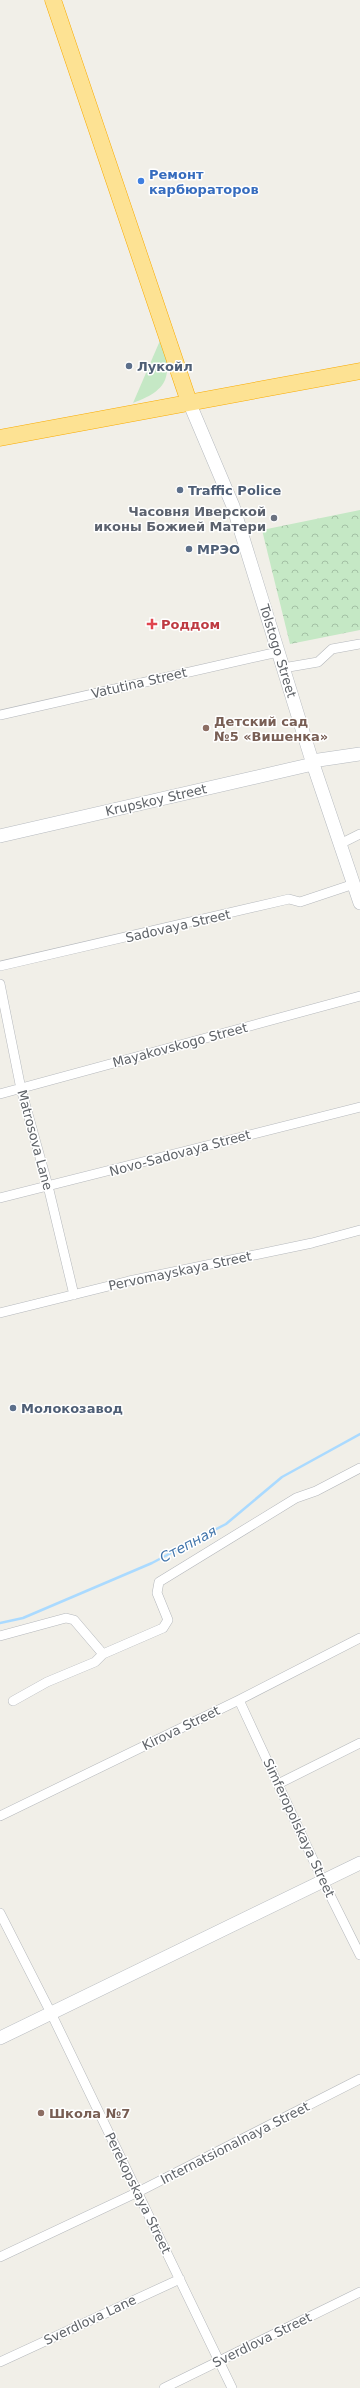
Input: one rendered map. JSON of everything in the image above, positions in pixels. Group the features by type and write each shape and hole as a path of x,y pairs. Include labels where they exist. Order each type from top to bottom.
{"highway":[{"path":"53,0 189,402"},
{"path":"0,438 360,371"}],"main road":[{"name":"Tolstogo Street","path":"189,402 233,506 312,763 358,895"},
{"name":"Krupskoy Street","path":"0,836 312,763 360,754"},
{"path":"0,2038 360,1863"}],"street":[{"path":"283,668 318,662 332,649 360,644"},
{"name":"Vatutina Street","path":"0,715 278,652"},
{"path":"340,844 360,834"},
{"name":"Sadovaya Street","path":"0,966 289,899 300,902 358,895"},
{"name":"Matrosova Lane","path":"0,984 21,1089 48,1186 74,1295"},
{"name":"Mayakovskogo Street","path":"0,1094 360,996"},
{"name":"Novo-Sadovaya Street","path":"0,1198 360,1108"},
{"name":"Pervomayskaya Street","path":"0,1313 128,1281 312,1243 360,1230"},
{"path":"13,1701 47,1682 95,1662 103,1654 163,1628 168,1620 157,1593 159,1582 296,1498 316,1491 360,1468"},
{"path":"0,1636 66,1618 74,1620 103,1654"},
{"name":"Kirova Street","path":"0,1816 240,1700 360,1638"},
{"name":"Simferopolskaya Street","path":"240,1700 323,1881 360,1955"},
{"path":"278,1784 360,1743"},
{"name":"Perekopskaya Street","path":"0,1913 51,2013 232,2388"},
{"name":"Internatsionalnaya Street","path":"0,2257 138,2192 360,2078"},
{"name":"Sverdlova Lane","path":"0,2362 180,2279"},
{"name":"Sverdlova Street","path":"164,2388 360,2292"}],"green space":[{"path":"162,336 167,360 166,378 156,391 133,403"},
{"path":"360,510 360,630 290,644 262,530"}],"waterway":[{"name":"Степная","path":"0,1623 23,1618 152,1563 226,1524 282,1477 360,1434"}],"place":[{"name":"Ремонт карбюраторов","path":"141,181"},
{"name":"Лукойл","path":"129,366"},
{"name":"Traffic Police","path":"180,490"},
{"name":"Часовня Иверской иконы Божией Матери","path":"274,518"},
{"name":"МРЭО","path":"189,549"},
{"name":"Роддом","path":"152,624"},
{"name":"Детский сад №5 «Вишенка»","path":"206,728"},
{"name":"Молокозавод","path":"13,1408"},
{"name":"Школа №7","path":"41,2113"}]}
